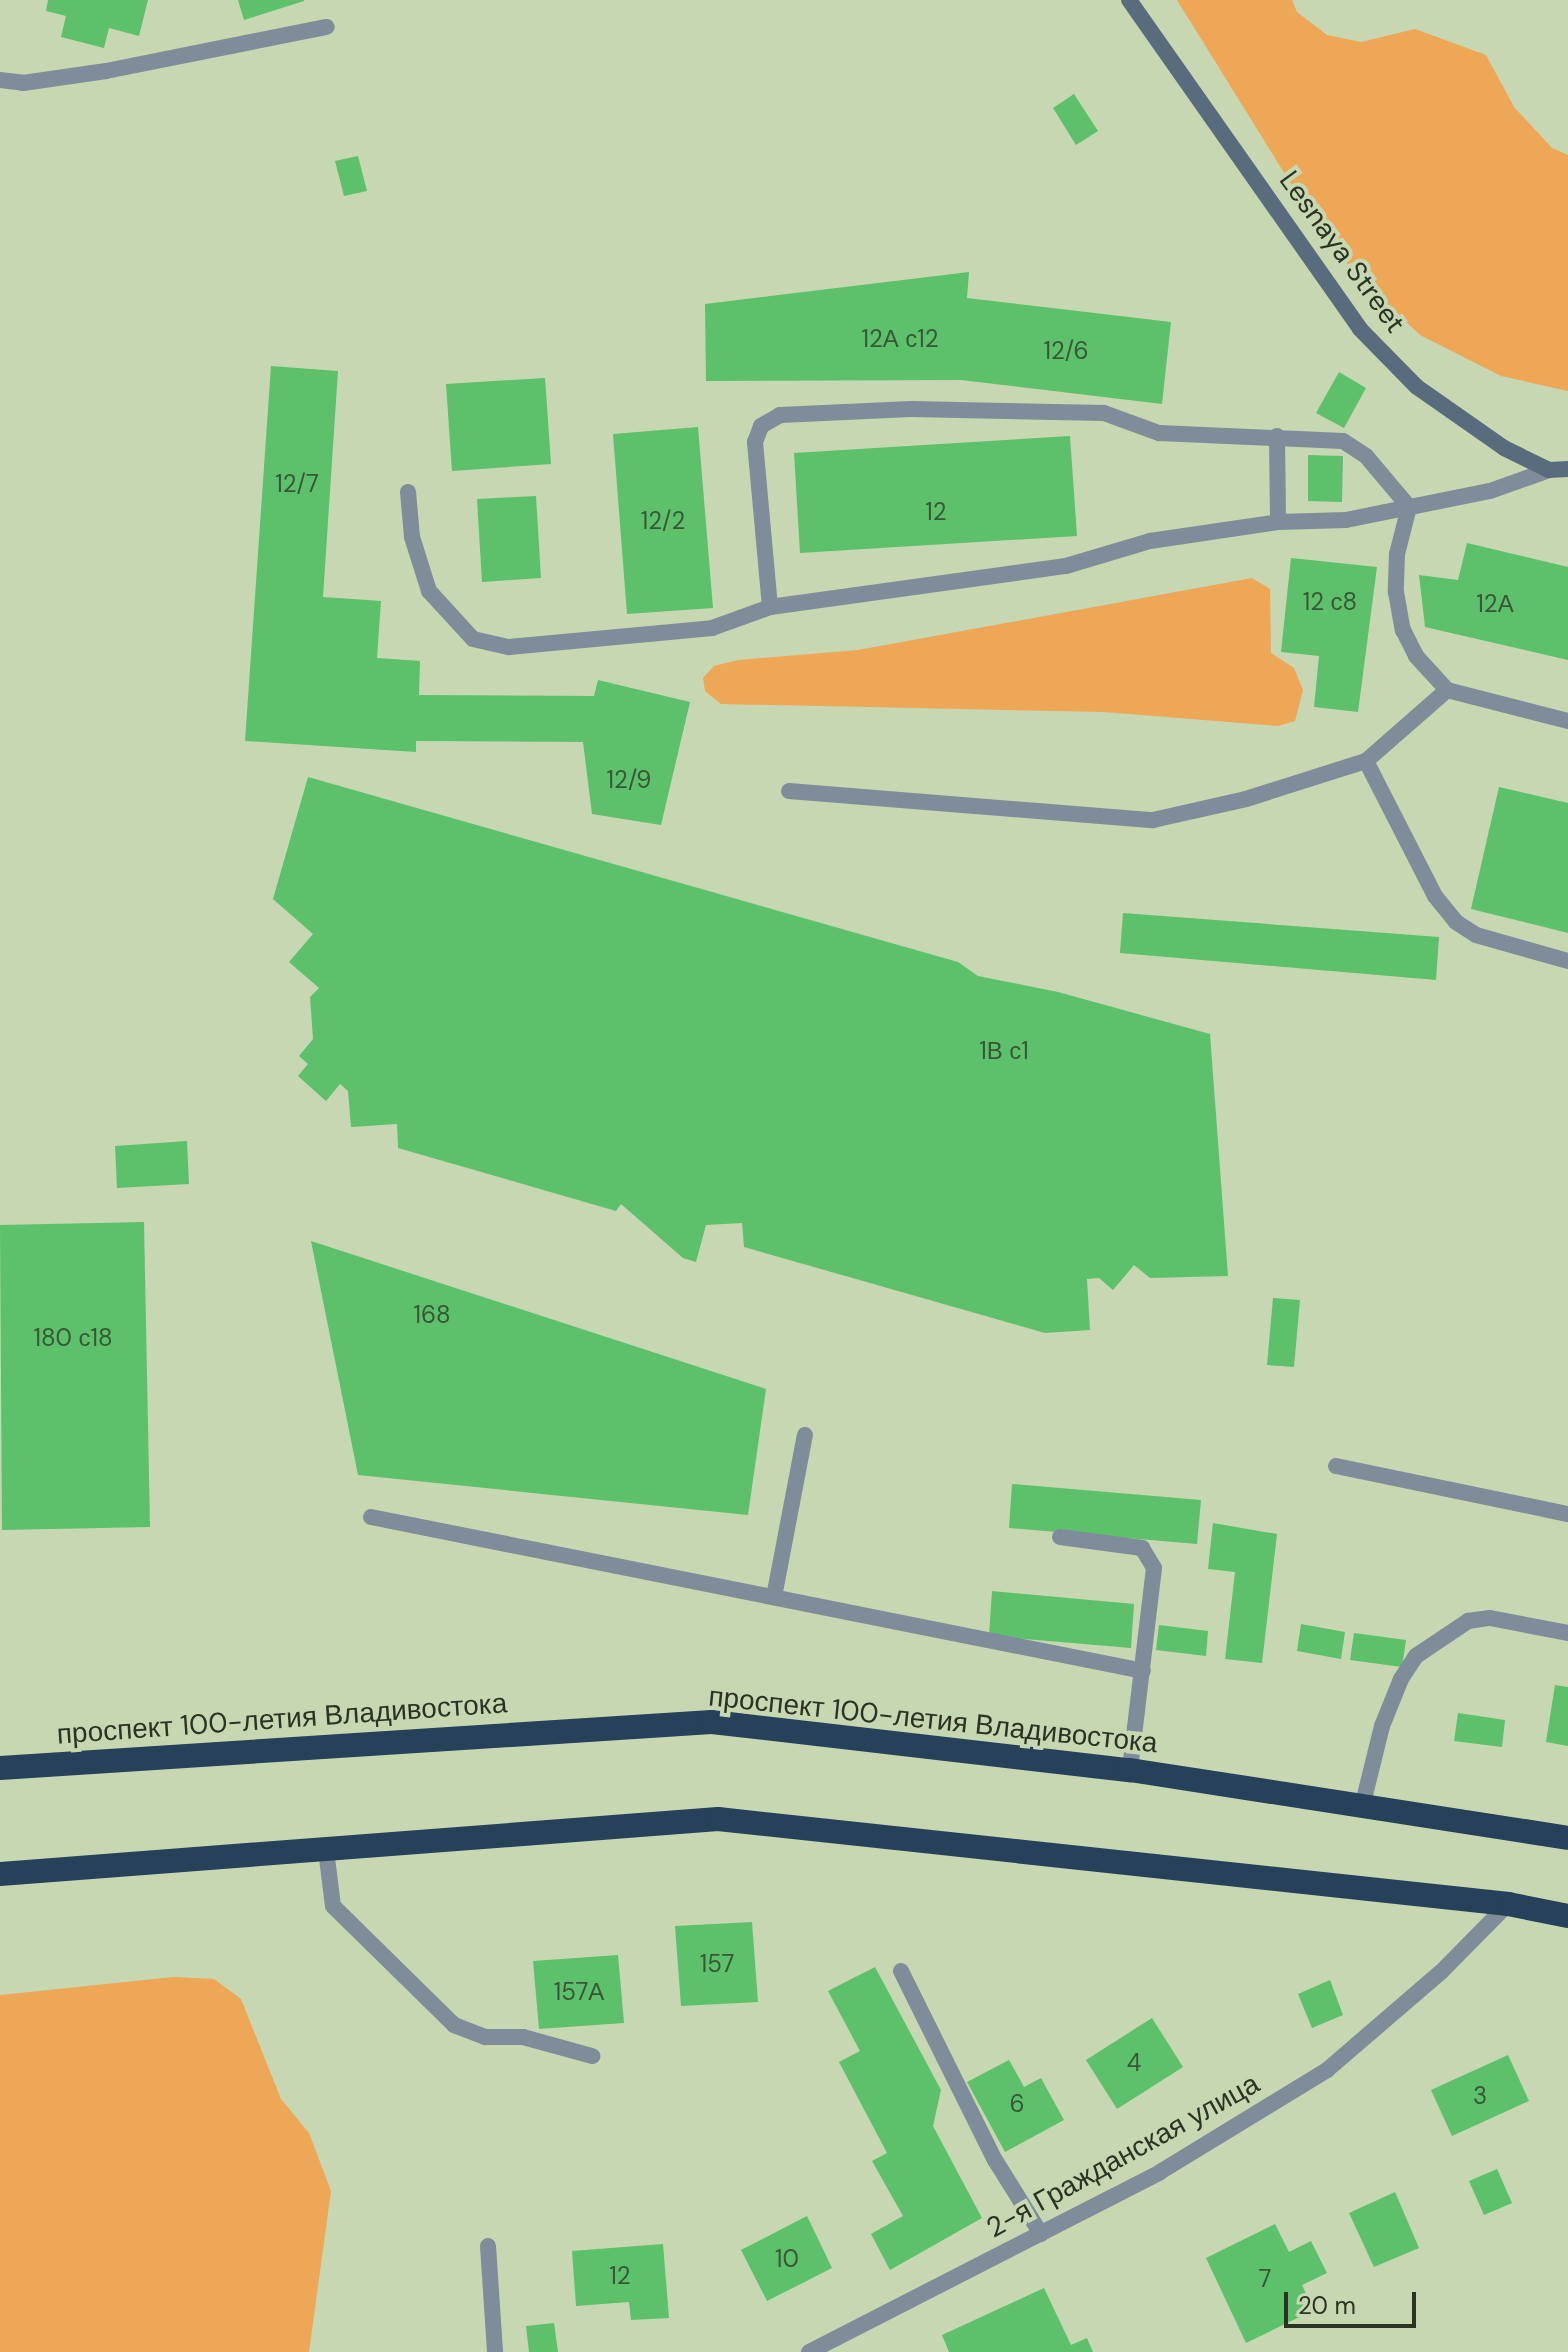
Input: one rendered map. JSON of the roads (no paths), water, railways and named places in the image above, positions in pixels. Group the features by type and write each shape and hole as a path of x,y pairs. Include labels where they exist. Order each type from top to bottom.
{"highway":[{"name":"проспект 100-летия Владивостока","path":"0,1768 712,1722 1130,1770 1568,1838"},
{"path":"0,1874 718,1819 1508,1904 1568,1916"}],"main road":[{"name":"Lesnaya Street","path":"1129,0 1360,329 1417,387 1504,448 1549,470 1568,469"}],"street":[{"path":"0,80 23,83 106,71 327,27"},
{"path":"770,607 755,442 761,426 780,415 911,409 1104,413 1159,433 1277,436 1351,444 1394,485 1409,507 1397,554 1403,630 1416,656 1447,690 1568,721"},
{"path":"1277,436 1278,522"},
{"path":"408,492 412,537 429,591 473,639 488,644 712,628 770,607 1066,566 1150,541 1278,522 1346,520 1490,491 1549,470"},
{"path":"789,791 1153,820 1246,799 1366,761 1447,690"},
{"path":"1366,761 1435,896 1456,922 1490,940 1568,961"},
{"path":"774,1597 805,1435"},
{"path":"1336,1466 1568,1514"},
{"path":"371,1517 1143,1671"},
{"path":"1060,1537 1142,1548 1149,1554 1154,1568 1130,1770"},
{"path":"1362,1807 1382,1726 1416,1656 1468,1621 1490,1618 1568,1633"},
{"path":"326,1850 333,1906 454,2025 486,2037 523,2037 592,2056"},
{"name":"2-я Гражданская улица","path":"809,2352 1160,2172 1327,2070 1441,1972 1508,1904"},
{"path":"901,1971 995,2160 1041,2234"},
{"path":"488,2246 495,2352"}]}
